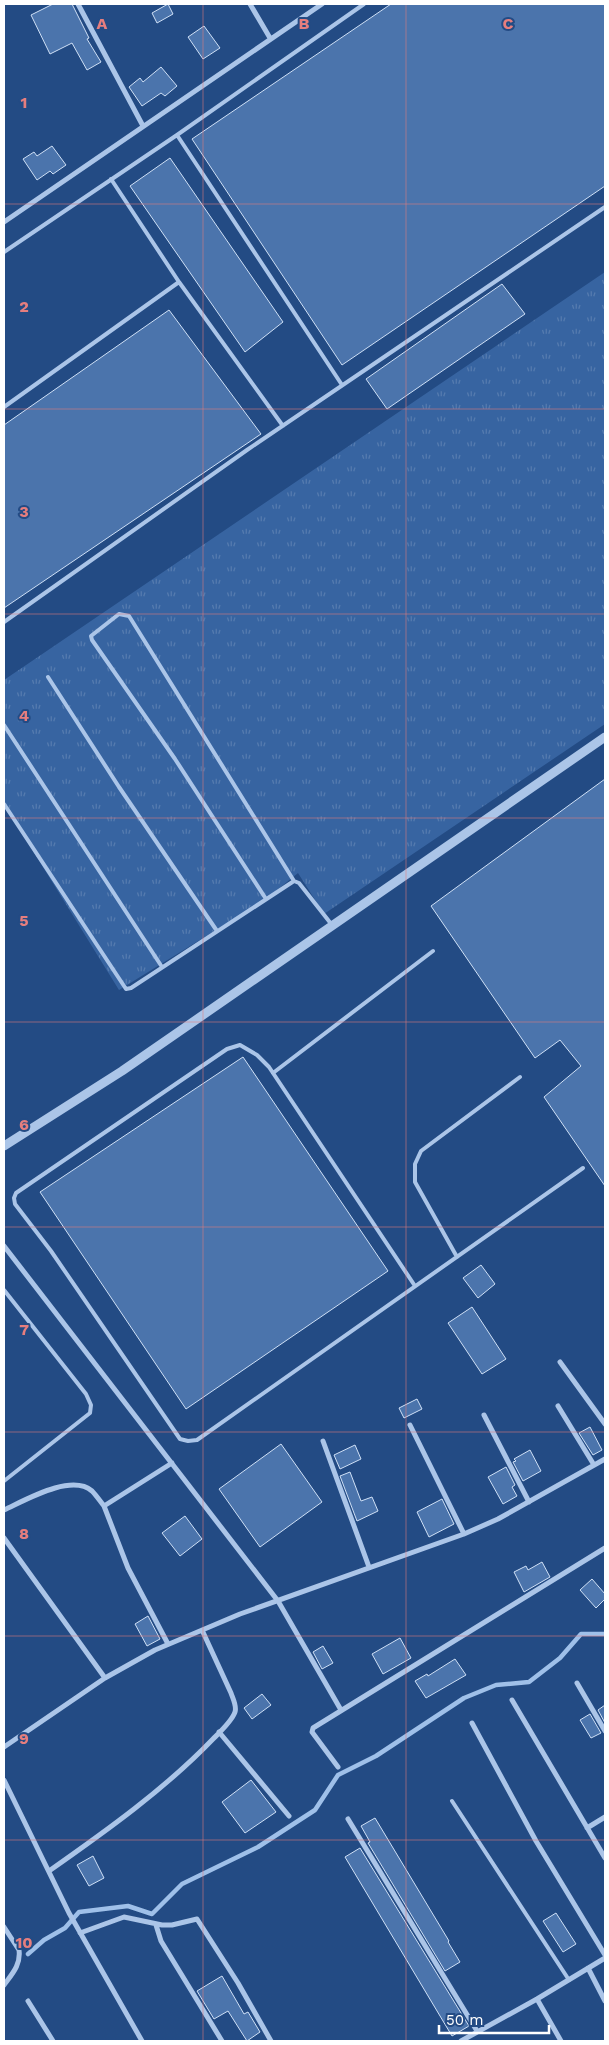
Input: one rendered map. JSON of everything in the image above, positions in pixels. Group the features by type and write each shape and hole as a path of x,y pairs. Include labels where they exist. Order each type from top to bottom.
{"street":[{"path":"78,4 143,126"},
{"path":"250,4 270,38"},
{"path":"4,222 322,4"},
{"path":"4,1146 122,1071 605,736"},
{"path":"4,1246 278,1601 341,1710"},
{"path":"560,1362 605,1424"},
{"path":"558,1406 594,1465"},
{"path":"484,1415 529,1502"},
{"path":"410,1425 464,1534"},
{"path":"323,1441 369,1567"},
{"path":"4,1747 105,1678 168,1644 240,1614 464,1534 529,1502 605,1459"},
{"path":"104,1506 172,1463"},
{"path":"4,1510 62,1486 82,1486 91,1491 104,1506 120,1549 168,1644"},
{"path":"4,1538 105,1678"},
{"path":"338,1767 312,1729 605,1548"},
{"path":"49,1871 90,1842 190,1763 235,1712 235,1704 202,1630"},
{"path":"577,1684 605,1731"},
{"path":"512,1700 605,1858"},
{"path":"463,2041 477,2031 537,2000 605,1957 536,1841 472,1723"},
{"path":"219,1732 289,1816"},
{"path":"4,1780 76,1927 142,2041"},
{"path":"587,1828 605,1817"},
{"path":"348,1820 477,2031"},
{"path":"80,1933 124,1917 156,1925 172,1925 197,1919 238,1983 271,2041"},
{"path":"156,1925 162,1941 222,2041"},
{"path":"4,1927 19,1950 19,1955 18,1964 4,1985"},
{"path":"588,1968 605,2002"},
{"path":"537,2000 561,2041"},
{"path":"28,2001 53,2041"}],"lane":[{"path":"4,252 177,135 364,4"},
{"path":"177,135 342,385"},
{"path":"111,179 179,282 283,426"},
{"path":"4,622 342,385 605,207"},
{"path":"4,408 179,282"},
{"path":"266,899 175,759 92,640 91,636 95,632 120,614 128,616 294,881 299,883 332,925"},
{"path":"48,677 119,787 217,931"},
{"path":"4,725 162,967"},
{"path":"4,804 126,990 294,881"},
{"path":"273,1073 433,951"},
{"path":"415,1286 273,1073 257,1055 240,1045 227,1049 16,1193 14,1198 15,1204 51,1251 180,1438 188,1441 197,1440 583,1168"},
{"path":"457,1257 416,1182 415,1164 420,1151 520,1077"},
{"path":"4,1290 86,1394 92,1405 90,1413 4,1481"},
{"path":"452,1801 569,1980"}],"green space":[{"path":"605,272 605,724 324,914 298,873 266,899 119,990 4,804 4,680"}],"building":[{"path":"53,4 72,4 89,38 87,39 101,62 87,70 72,43 50,54 31,15"},
{"path":"168,4 173,14 157,23 152,13"},
{"path":"391,4 605,4 605,186 342,365 192,139"},
{"path":"204,26 220,48 203,59 188,37"},
{"path":"161,67 177,86 165,96 161,93 142,106 129,87 140,78 143,82"},
{"path":"52,146 66,165 53,174 50,171 37,180 23,159 34,152 37,156"},
{"path":"170,158 283,322 245,352 130,186"},
{"path":"502,284 525,314 387,409 366,379"},
{"path":"169,310 261,434 4,608 4,425"},
{"path":"605,779 605,1186 544,1097 581,1066 560,1040 535,1058 431,906"},
{"path":"243,1057 388,1271 186,1409 40,1192"},
{"path":"481,1265 495,1284 478,1298 463,1278"},
{"path":"472,1307 506,1359 482,1374 448,1323"},
{"path":"417,1399 422,1409 404,1418 399,1408"},
{"path":"590,1427 602,1450 593,1455 579,1433"},
{"path":"281,1444 322,1502 260,1547 219,1489"},
{"path":"355,1445 361,1459 340,1469 334,1455"},
{"path":"530,1450 541,1471 523,1481 513,1462 516,1461 514,1459"},
{"path":"506,1467 515,1485 512,1487 517,1496 503,1504 488,1477"},
{"path":"350,1472 361,1501 372,1497 378,1511 357,1521 340,1476"},
{"path":"442,1499 454,1524 429,1537 417,1512"},
{"path":"185,1516 202,1539 180,1556 162,1533"},
{"path":"542,1562 550,1577 524,1592 514,1572 526,1566 528,1570"},
{"path":"592,1579 605,1594 605,1599 596,1608 580,1590"},
{"path":"148,1616 160,1639 147,1646 135,1624"},
{"path":"400,1638 411,1658 383,1674 372,1654"},
{"path":"323,1646 333,1663 322,1669 313,1652"},
{"path":"455,1659 466,1675 426,1698 415,1681 427,1674 428,1676"},
{"path":"262,1694 271,1705 252,1719 244,1708"},
{"path":"605,1705 605,1723 598,1710"},
{"path":"590,1714 601,1733 591,1738 580,1720"},
{"path":"251,1780 276,1812 245,1833 222,1802"},
{"path":"375,1818 460,1962 445,1971 368,1843 370,1842 361,1826"},
{"path":"360,1848 469,2026 452,2036 345,1857"},
{"path":"93,1856 104,1878 89,1886 77,1865"},
{"path":"556,1913 576,1944 563,1952 543,1921"},
{"path":"222,1976 244,2014 248,2012 260,2032 247,2041 228,2011 214,2019 197,1991"}],"waterway":[{"path":"28,1954 44,1940 65,1928 79,1912 128,1906 152,1914 182,1884 258,1847 315,1810 338,1775 376,1756 464,1698 496,1685 529,1682 560,1658 581,1634 605,1634"}]}
